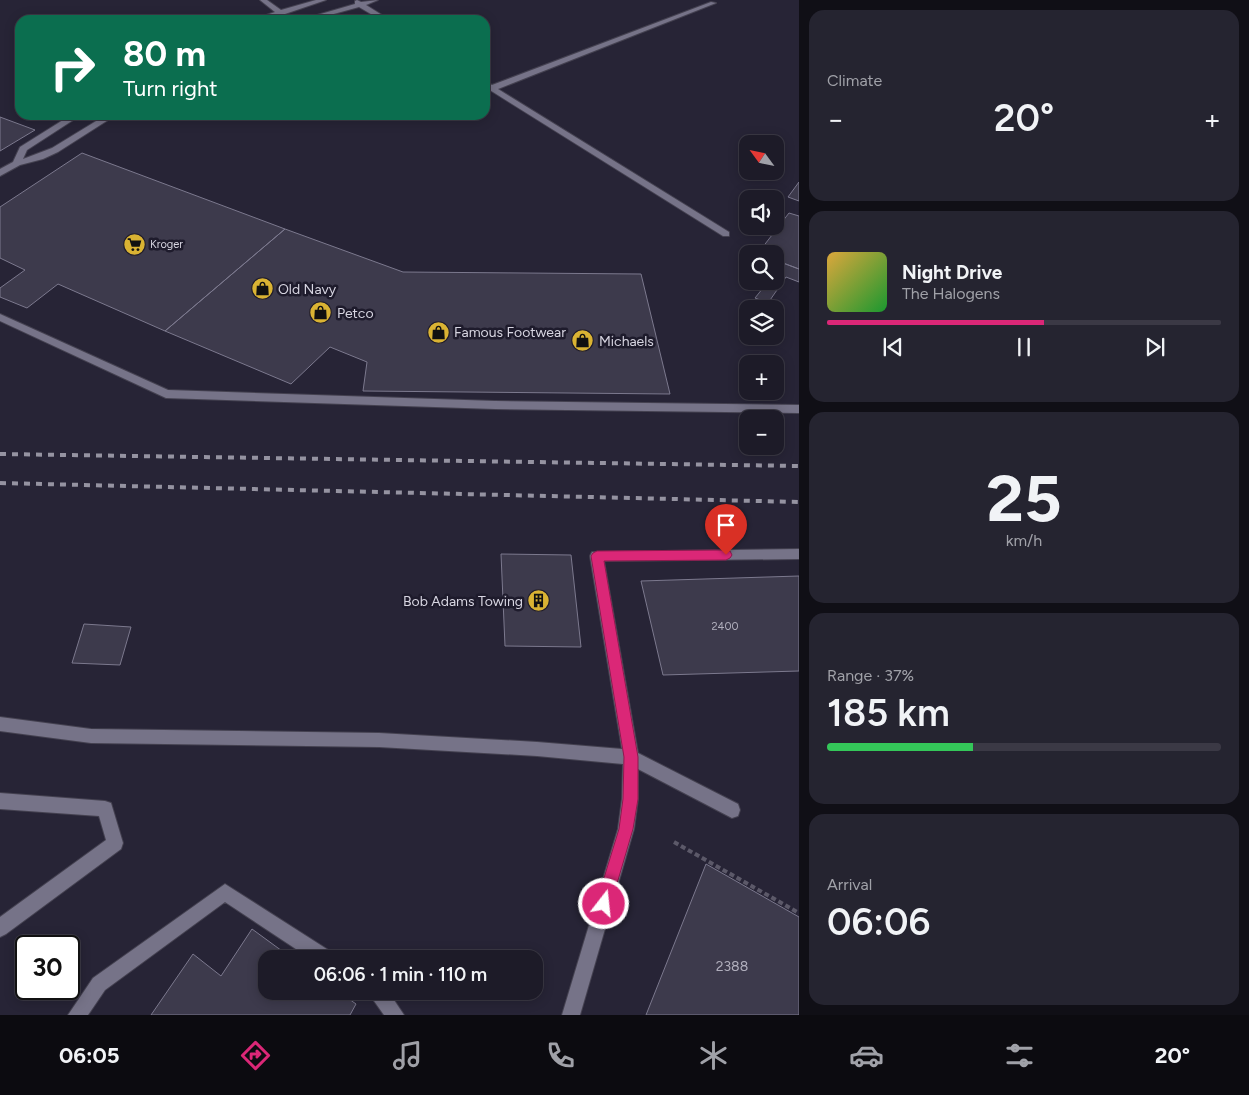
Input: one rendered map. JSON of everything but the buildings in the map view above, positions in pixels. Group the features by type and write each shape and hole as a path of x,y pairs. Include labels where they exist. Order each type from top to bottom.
{"street":[{"path":"263,0 283,15"},
{"path":"270,15 323,0"},
{"path":"319,15 357,2 375,0"},
{"path":"357,2 378,15"},
{"path":"490,85 713,3"},
{"path":"490,87 726,234"},
{"path":"17,163 24,149 69,120"},
{"path":"0,174 17,163 40,157 55,150 104,120"},
{"path":"0,317 166,394 495,405 799,409"},
{"path":"571,1015 626,829 630,799 631,757 597,556 799,554"},
{"path":"0,724 91,736 220,740 379,740 537,749 631,757 732,810"},
{"path":"0,801 104,809 115,843 0,928"},
{"path":"77,1015 99,984 225,892 313,950"},
{"path":"383,1000 395,1015"}],"path":[{"path":"674,842 799,912"}],"railway":[{"path":"0,454 799,466"},
{"path":"0,483 799,502"}],"place":[{"name":"Kroger","path":"134,244"},
{"name":"Old Navy","path":"262,289"},
{"name":"Petco","path":"321,313"},
{"name":"Famous Footwear","path":"438,332"},
{"name":"Michaels","path":"583,341"},
{"name":"Bob Adams Towing","path":"539,601"}],"route":[{"path":"604,904 626,829 630,799 631,757 597,556 726,555"}]}
